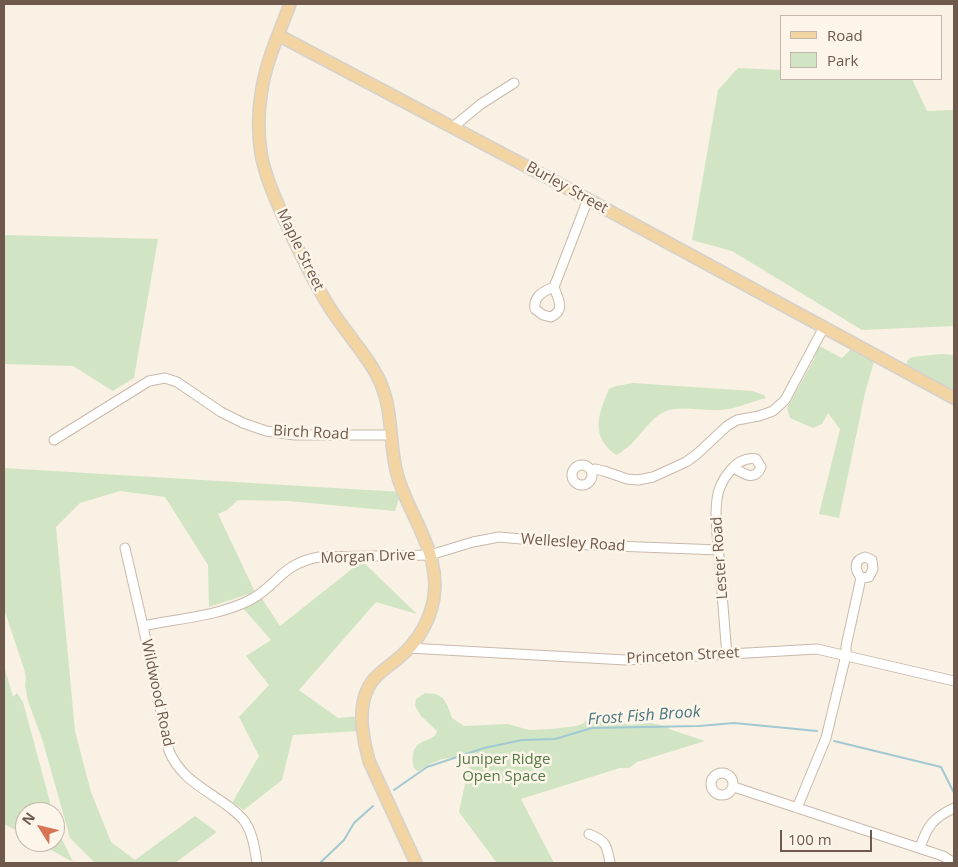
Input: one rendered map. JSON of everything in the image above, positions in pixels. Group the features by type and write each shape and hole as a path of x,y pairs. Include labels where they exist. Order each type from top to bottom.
{"main road":[{"name":"Maple Street","path":"290,4 266,72 260,101 259,133 264,167 276,201 321,292 381,384 400,484 430,555 434,574 434,601 422,630 408,648 377,676 369,686 362,707 363,734 369,761 416,863"},
{"name":"Burley Street","path":"278,35 453,127 954,398"}],"street":[{"path":"453,127 488,99 514,84"},
{"path":"554,287 588,200"},
{"path":"592,471 596,469 627,479 638,480 653,477 686,462 727,426 737,420 759,416 773,410 785,400 824,327"},
{"name":"Birch Road","path":"54,440 149,380 165,378 177,382 221,412 243,423 266,430 295,434 390,436"},
{"name":"Lester Road","path":"727,654 716,500 719,486 734,468"},
{"name":"Wellesley Road","path":"430,555 473,542 499,537 589,545 719,550"},
{"name":"Wildwood Road","path":"125,548 143,626 165,738 174,763 189,779 222,802 245,822 257,863"},
{"name":"Morgan Drive","path":"143,626 214,612 251,600 286,569 304,560 318,557 430,555"},
{"path":"796,808 826,738 862,578"},
{"name":"Princeton Street","path":"408,648 626,660 817,648 954,681"},
{"path":"734,787 920,848 943,856 954,863"},
{"path":"920,848 930,824 936,818 954,808"},
{"path":"589,834 602,840 607,848 610,863"}],"green space":[{"path":"738,68 780,70 780,80 912,80 927,111 954,110 954,326 862,330 732,251 692,240 718,90"},
{"path":"4,235 158,239 134,378 113,391 73,366 4,364"},
{"path":"819,346 842,358 854,346 875,358 865,393 839,518 819,514 840,429 828,413 822,424 813,428 790,418 787,408 813,361"},
{"path":"941,354 954,355 954,391 945,389 907,365 907,361 912,357"},
{"path":"633,383 752,391 764,395 766,398 724,410 677,409 664,412 652,421 630,445 616,455 608,448 599,433 600,416 609,389"},
{"path":"4,468 401,492 395,511 288,501 238,500 227,510 218,514 255,592 209,607 208,565 165,497 120,491 80,503 56,527 75,731 91,792 111,842 135,860 195,816 217,832 175,863 95,863 70,838 65,820 65,802 60,802 43,742 28,701 24,669 4,609"},
{"path":"362,561 417,614 376,602 299,690 338,718 358,716 358,731 293,735 282,780 244,810 232,803 259,756 239,717 269,685 246,656 271,640 243,608 261,597 280,626"},
{"path":"4,666 13,697 17,693 23,702 50,802 15,802 15,830 4,824"},
{"name":"Juniper Ridge Open Space","path":"425,693 436,694 443,698 452,718 464,726 508,724 529,730 551,729 577,726 589,718 597,717 630,725 651,723 669,727 669,729 705,741 637,762 629,768 620,768 521,799 554,863 497,863 459,812 470,761 451,758 432,763 417,771 414,768 414,750 422,742 432,738 437,731 421,716 415,706 416,699"},
{"path":"65,845 73,862 55,852 65,852"}],"waterway":[{"name":"Frost Fish Brook","path":"394,790 427,767 484,748 522,740 555,739 592,728 699,726 734,723 817,731"},
{"name":"Frost Fish Brook","path":"834,741 941,767 954,793"},
{"name":"Frost Fish Brook","path":"320,863 344,840 354,823 373,806"}]}
